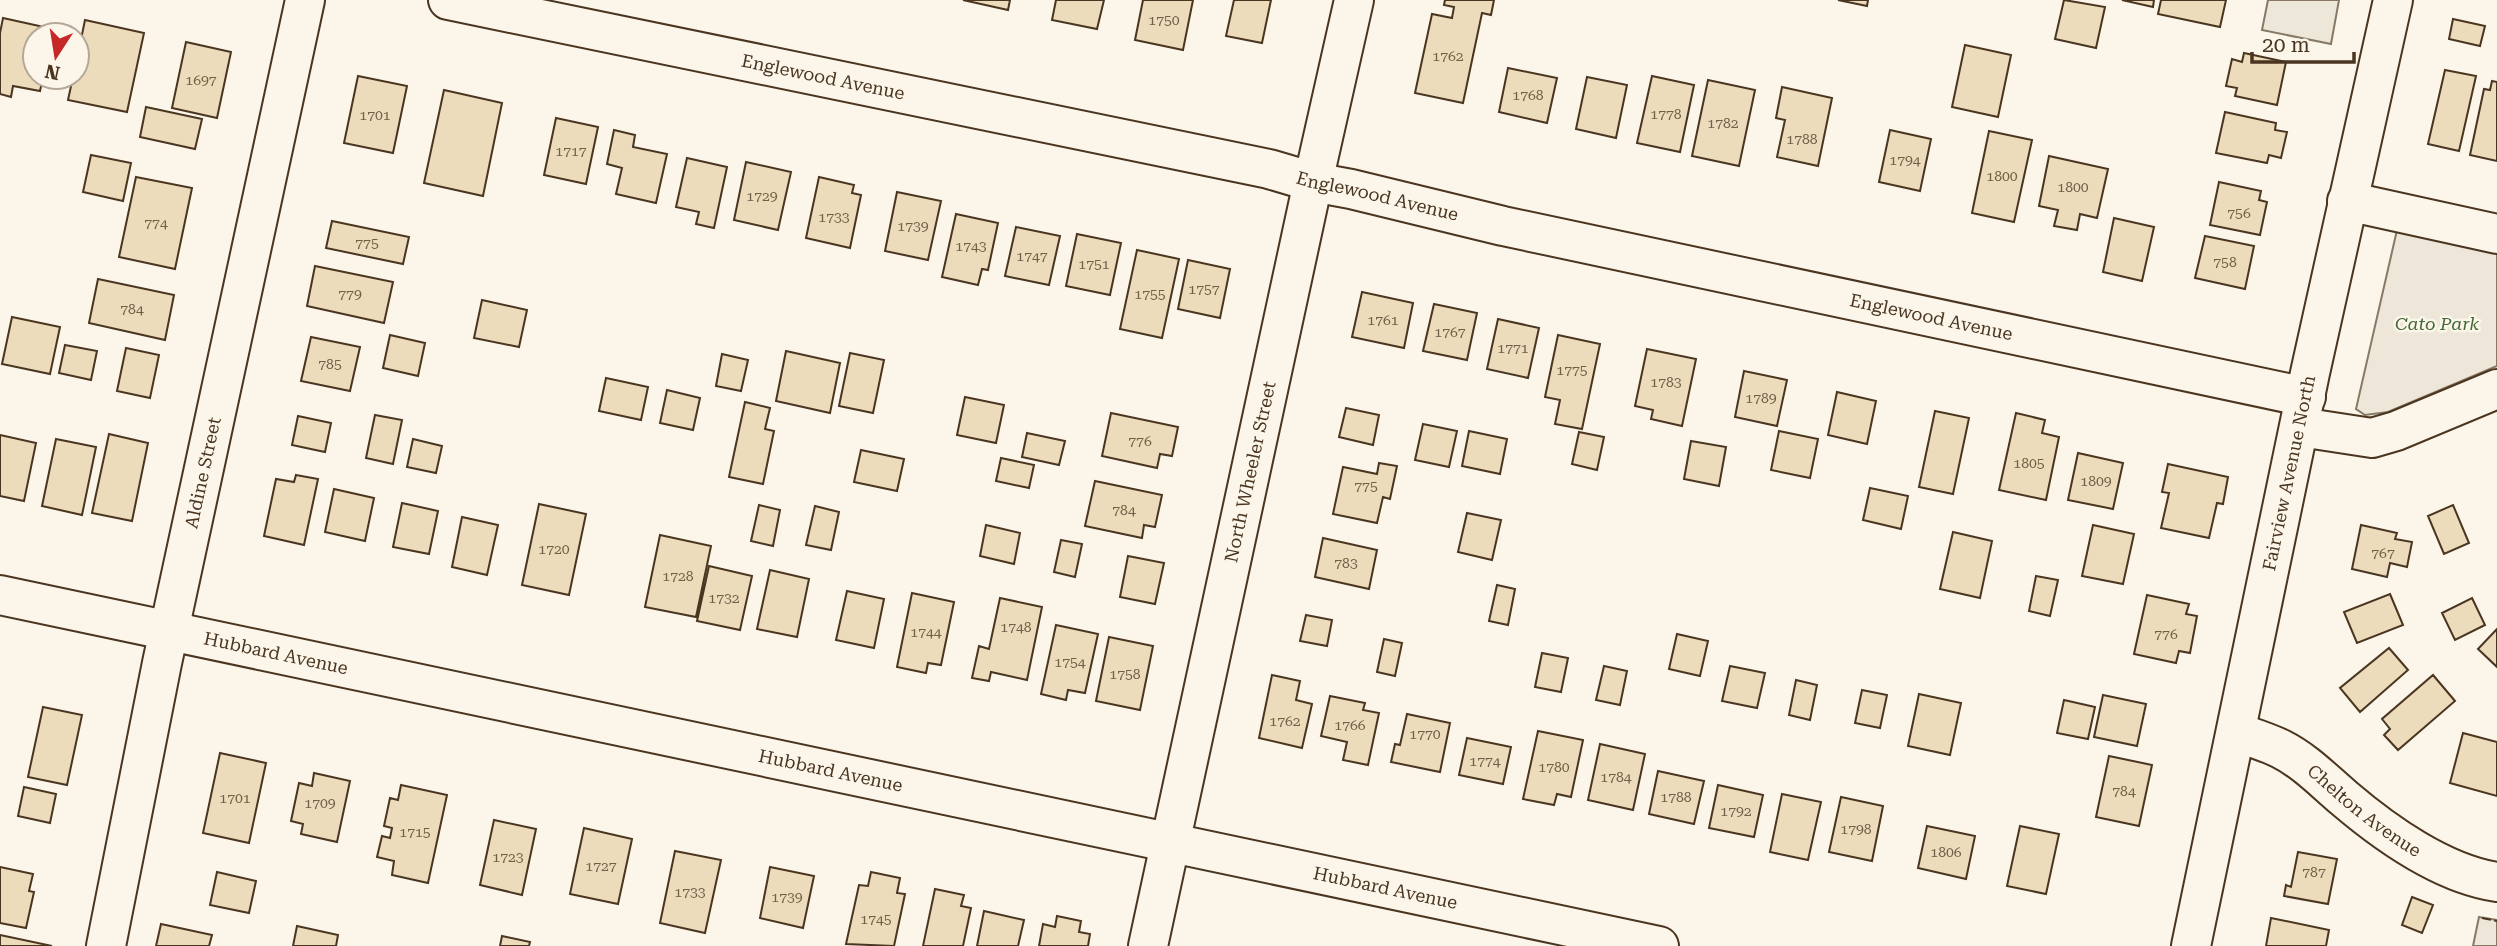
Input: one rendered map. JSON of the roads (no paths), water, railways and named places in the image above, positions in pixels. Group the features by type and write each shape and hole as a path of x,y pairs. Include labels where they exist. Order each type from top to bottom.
{"street":[{"name":"Aldine Street","path":"106,946 168,631 305,0"},
{"name":"Englewood Avenue","path":"448,0 1269,169 1312,182 2303,412 2372,438 2396,431 2497,389"},
{"name":"North Wheeler Street","path":"1148,946 1312,182 1354,0"},
{"name":"Fairview Avenue North","path":"2190,946 2347,201 2393,0"},
{"path":"2347,201 2497,234"},
{"name":"Hubbard Avenue","path":"0,595 1660,946"},
{"name":"Chelton Avenue","path":"2236,732 2279,748 2295,758 2372,822 2426,855 2480,879 2497,882"}],"park label":[{"name":"Cato Park","path":"2437,324"}]}
